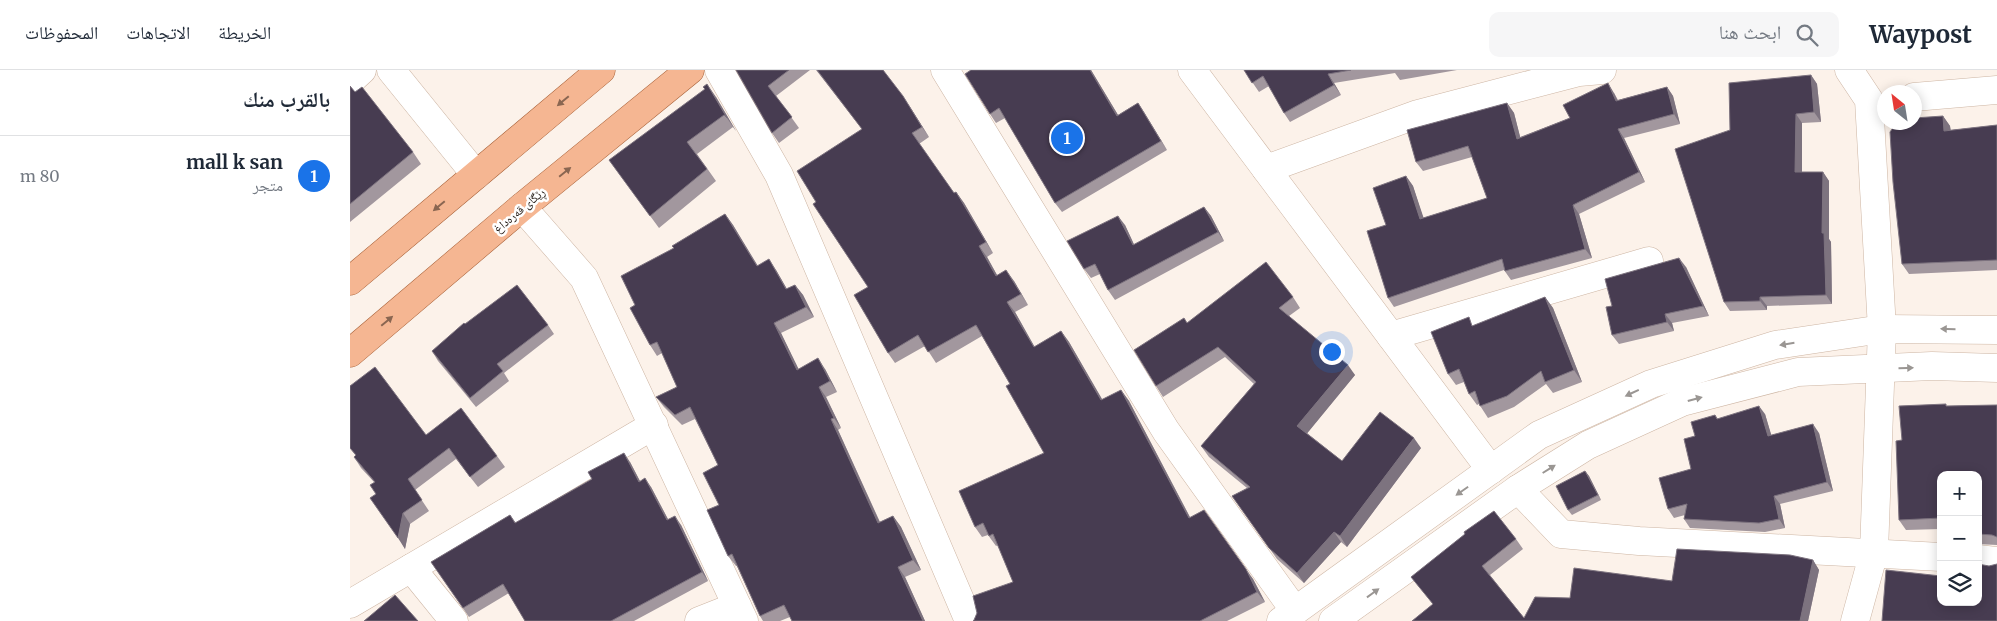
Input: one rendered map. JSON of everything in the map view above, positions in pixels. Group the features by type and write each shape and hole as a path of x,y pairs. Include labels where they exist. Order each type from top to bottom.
{"main road":[{"path":"350,281 601,70"},
{"name":"ڕێگای قەرەداغ","path":"350,352 522,207 690,70"}],"street":[{"path":"350,81 362,70"},
{"path":"391,70 476,175"},
{"path":"719,70 779,175 969,621"},
{"path":"945,70 1166,431 1288,616 1540,435 1651,384 1774,346 1882,329 1997,330"},
{"path":"1192,70 1491,470"},
{"path":"1266,169 1418,114 1579,72 1602,70"},
{"path":"1849,70 1877,100"},
{"path":"1922,96 1997,90"},
{"path":"1855,621 1874,552 1879,369 1882,329 1878,130"},
{"path":"522,207 584,278 740,613 699,621"},
{"path":"1391,336 1649,261"},
{"path":"1340,619 1518,489 1588,445 1682,402 1798,372 1997,368"},
{"path":"350,604 654,425"},
{"path":"1518,489 1561,534 1639,541 1937,557"},
{"path":"1982,559 1997,561"},
{"path":"411,568 454,621"}],"building":[{"path":"736,70 789,70 768,86 792,117 772,133"},
{"path":"817,70 883,70 903,96 922,127 912,133 954,193 956,192 986,242 979,246 996,276 1006,270 1021,294 1007,302 1034,347 1061,331 1101,400 1121,390 1189,518 1204,510 1246,569 1257,592 1200,621 973,621 977,613 973,596 1013,582 993,534 989,536 983,523 975,527 959,491 1044,453 1006,386 1010,384 976,325 928,352 918,335 888,353 854,295 868,287 813,204 816,202 797,171 862,129"},
{"path":"971,70 1090,70 1117,116 1138,103 1161,141 1055,203 999,108 990,114 965,74"},
{"path":"1244,70 1351,70 1328,74 1334,85 1284,113 1263,76 1252,83"},
{"path":"1811,75 1814,112 1796,114 1795,172 1823,172 1822,233 1824,233 1826,295 1760,297 1760,301 1724,302 1675,149 1730,130 1729,83"},
{"path":"1608,83 1616,101 1667,87 1674,114 1618,129 1639,172 1573,205 1585,249 1505,271 1502,259 1388,298 1367,231 1386,225 1373,188 1406,176 1420,219 1487,198 1468,146 1416,162 1407,130 1507,103 1517,139 1570,118 1563,105"},
{"path":"707,84 727,118 724,115 687,142 707,169 650,216 609,160 705,89 703,87"},
{"path":"350,86 355,92 362,87 413,152 350,204"},
{"path":"1943,116 1944,131 1997,125 1997,260 1902,264 1893,182 1890,132 1891,130 1922,130 1922,117"},
{"path":"1204,207 1218,232 1108,290 1095,264 1084,269 1067,241 1118,216 1133,245"},
{"path":"725,214 757,266 769,259 786,289 795,285 806,307 774,323 797,370 818,358 830,381 819,387 834,418 831,419 878,523 893,516 913,560 898,567 923,621 792,621 784,605 760,616 732,554 728,556 707,510 719,505 703,473 718,465 690,407 675,415 656,397 677,387 657,342 650,345 630,308 635,305 621,276 674,248 672,246"},
{"path":"1679,258 1703,306 1665,314 1667,322 1612,335 1606,307 1612,306 1605,279"},
{"path":"1266,262 1293,297 1279,308 1348,365 1297,426 1342,461 1380,412 1414,438 1340,536 1334,532 1297,573 1269,548 1232,496 1250,487 1201,446 1256,382 1218,347 1156,386 1134,350 1184,318 1187,323"},
{"path":"517,285 548,325 497,364 503,371 470,398 432,351 464,323"},
{"path":"1545,297 1574,370 1545,382 1541,371 1507,396 1480,406 1475,391 1469,394 1459,369 1448,374 1431,332 1469,317 1472,326"},
{"path":"375,367 426,435 461,408 497,456 470,477 449,448 408,479 422,500 403,513 398,538 370,498 376,494 370,485 375,482 354,457 356,455 350,448 350,386"},
{"path":"1946,404 1946,406 1997,405 1997,537 1982,534 1982,471 1937,471 1937,518 1899,520 1896,441 1902,440 1899,406"},
{"path":"1759,406 1768,436 1813,424 1827,482 1774,496 1779,519 1759,523 1684,519 1687,504 1668,509 1659,478 1691,469 1684,439 1695,436 1691,422 1715,415 1717,419"},
{"path":"624,453 639,482 645,478 667,520 675,516 702,572 611,621 525,621 503,584 463,608 431,562 510,515 515,523 592,479 588,472"},
{"path":"1585,471 1598,495 1568,510 1556,486"},
{"path":"1494,511 1516,539 1482,566 1524,618 1535,597 1570,598 1574,568 1672,581 1677,549 1790,555 1813,560 1800,621 1412,621 1433,604 1411,577 1465,534 1464,532"},
{"path":"1997,564 1997,621 1882,621 1886,570 1937,576 1937,606 1982,606 1982,565 1989,566"},
{"path":"395,595 418,621 364,621"}],"place":[{"name":"mall k san","path":"1067,138"}]}
